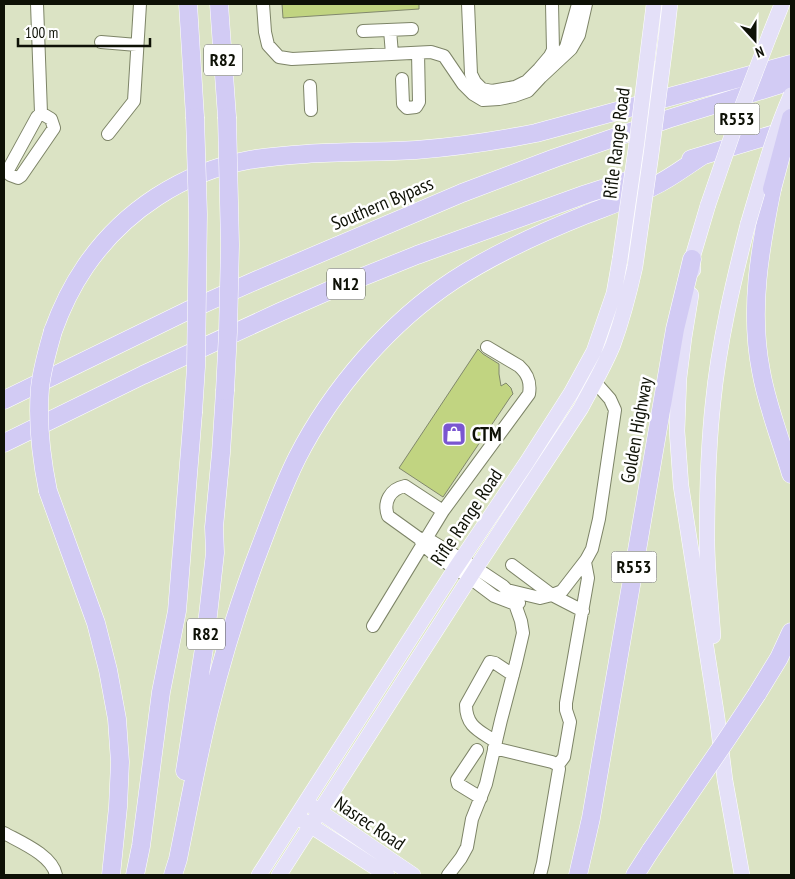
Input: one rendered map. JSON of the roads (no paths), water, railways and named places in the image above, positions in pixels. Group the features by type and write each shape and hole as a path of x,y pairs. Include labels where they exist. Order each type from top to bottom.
{"highway":[{"name":"R82","path":"135,875 142,846 161,692 177,611 196,367 198,224 195,117 188,4"},
{"name":"R82","path":"169,875 205,642 215,553 214,527 222,453 230,245 227,117 219,4"},
{"path":"111,875 118,807 120,762 116,719 108,670 96,623 48,491 42,462 38,416 42,379 53,331 64,302 85,267 104,242 116,229 161,194 210,170 249,160 279,156 417,150 505,139 588,119 791,64"},
{"name":"Southern Bypass","path":"4,400 178,315 462,193 668,119 791,81"},
{"name":"R553","path":"791,118 772,189 764,231 757,282 756,307 760,370 767,400 791,474"},
{"name":"N12","path":"4,443 151,371 280,312 380,270 586,194 791,129"},
{"path":"173,875 209,713 243,591 270,520 297,458 326,408 344,382 401,322 452,281 479,264 536,236 655,186 702,156"},
{"name":"Golden Highway","path":"578,875 591,818 673,338 692,259"},
{"path":"635,875 757,694 779,658 791,632"}],"main road":[{"name":"Rifle Range Road","path":"259,875 459,564 527,462 571,393 594,350 614,293 620,259 636,151 654,4"},
{"name":"Rifle Range Road","path":"279,875 581,408 612,347 627,302 635,267 670,4"},
{"name":"Golden Highway","path":"692,259 708,205 740,112 782,4"},
{"path":"717,717 707,542 710,433 713,402 734,278 765,166 791,95"},
{"path":"692,259 693,288 688,307 679,378 678,440 680,486 717,717 725,780 742,875"},
{"path":"335,790 332,810 344,829"},
{"name":"Nasrec Road","path":"306,802 413,875"},
{"name":"Nasrec Road","path":"297,817 387,875"},
{"path":"299,844 315,838 341,846"}],"lane":[{"path":"36,4 41,113 8,170 10,175 18,178 21,176 54,128 51,119 41,113"},
{"path":"108,134 134,101 140,4"},
{"path":"263,4 268,45 279,57 292,60 431,52 444,56 463,84 473,94 483,100 499,99 528,91 571,49 579,35 586,4"},
{"path":"468,4 471,74 474,82 482,89 492,91 515,87 527,81 550,56 554,44 552,4"},
{"path":"557,62 566,47 578,4"},
{"path":"363,31 412,29"},
{"path":"390,30 392,54"},
{"path":"101,42 137,45"},
{"path":"402,79 403,104 408,108 416,107 419,102 418,53"},
{"path":"310,86 311,110"},
{"path":"373,626 423,540 528,394 530,382 524,370 487,347"},
{"path":"443,511 405,486 395,490 390,496 386,510 388,516 459,564 507,590 540,598 562,591 586,562 592,549 599,519 616,410 610,399 595,382"},
{"path":"540,875 559,771 558,765 564,757 570,722 566,703 588,578 586,562"},
{"path":"512,565 552,595 583,611"},
{"path":"473,573 494,596 515,604 532,597"},
{"path":"448,875 461,858 467,846 472,819 486,784 522,633 521,621 515,604 507,590"},
{"path":"513,675 495,662 490,662 466,705 466,713 471,724 495,745 558,765"},
{"path":"477,750 457,780 458,784 481,798"},
{"path":"4,833 43,856 53,866 56,875"}],"place":[{"name":"CTM","path":"454,434"}]}
